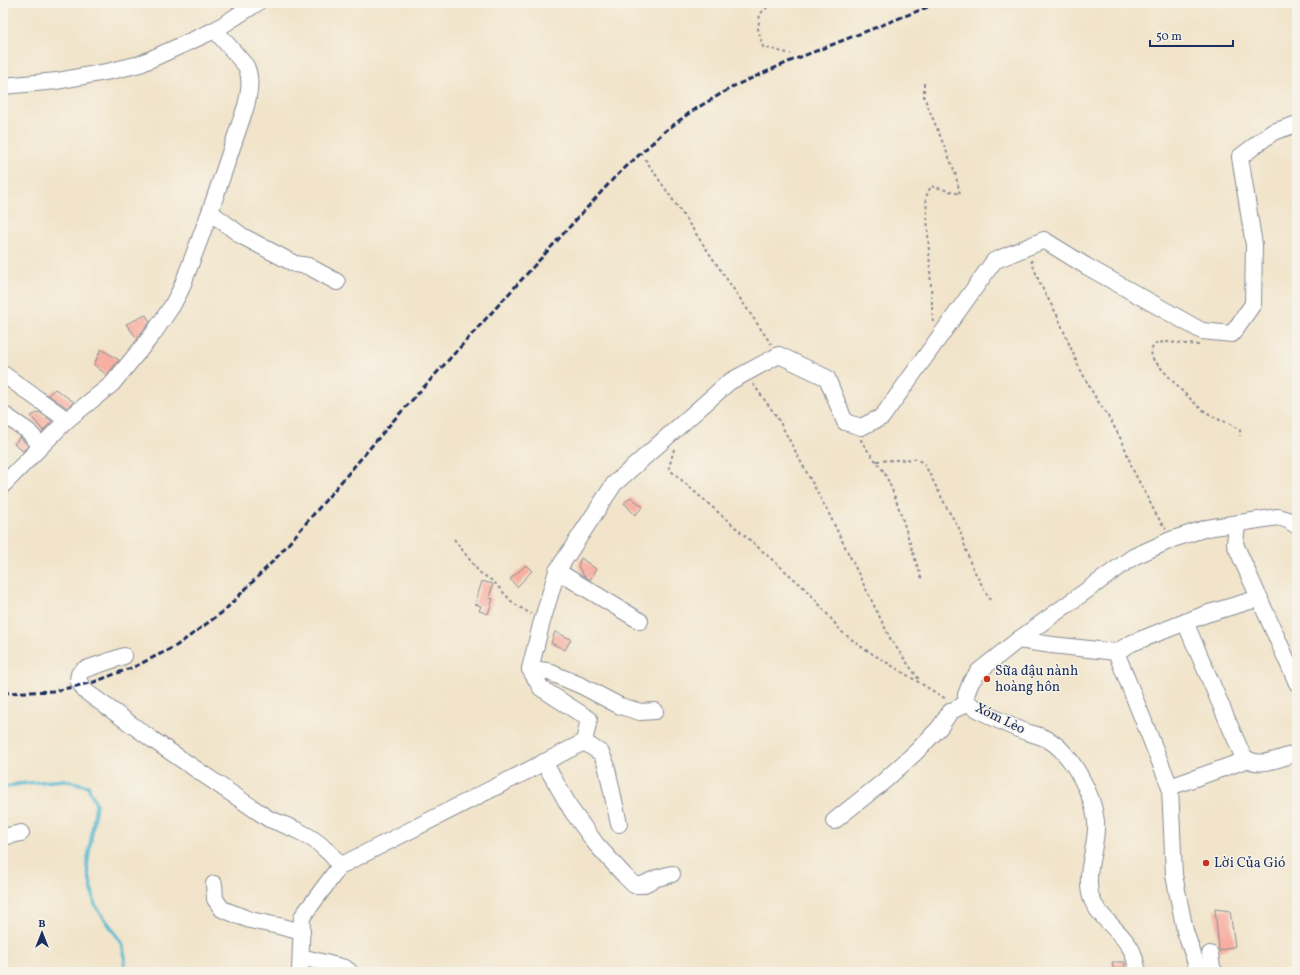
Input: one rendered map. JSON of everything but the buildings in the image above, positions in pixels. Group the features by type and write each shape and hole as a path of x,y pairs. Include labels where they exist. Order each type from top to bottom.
{"street":[{"path":"3,86 57,81 140,64 215,30 257,3"},
{"path":"3,485 68,420 112,384 153,334 172,306 181,289 210,212 249,93 250,80 246,66 215,30"},
{"path":"584,742 589,719 540,688 530,669 542,621 558,571 614,484 728,382 779,355 827,378 845,422 861,427 882,417 994,261 1044,240 1086,266 1202,331 1218,334 1232,334 1253,304 1254,245 1240,157 1273,132 1297,124"},
{"path":"210,212 242,236 295,264 308,266 337,282"},
{"path":"3,374 68,420"},
{"path":"3,414 28,431 41,446"},
{"name":"Xóm Lèo","path":"1138,972 1131,948 1094,903 1090,893 1089,866 1096,832 1096,819 1091,800 1082,779 1070,760 1048,740 1019,730 963,705 966,695 971,682 979,671 1018,640 1133,557 1173,539 1207,528 1278,517 1288,520 1297,526"},
{"path":"1237,524 1235,544 1297,683"},
{"path":"558,571 640,621"},
{"path":"1018,640 1116,652 1132,643 1206,614 1260,598"},
{"path":"1185,622 1242,754 1246,760 1255,763 1266,762 1297,753"},
{"path":"1116,652 1170,787 1174,875 1185,931 1199,972"},
{"path":"124,656 83,670 79,674 78,680 85,691 153,740 269,819 291,827 319,844 340,866"},
{"path":"530,669 547,671 582,686 620,706 640,712 655,711"},
{"path":"834,821 900,767 940,726 950,712 963,705"},
{"path":"350,972 345,968 300,964 302,918 340,866 584,742"},
{"path":"584,742 601,753 606,764 618,824"},
{"path":"1170,787 1246,760"},
{"path":"544,762 572,811 596,844 634,885 642,885 657,878 672,874"},
{"path":"3,837 21,834"},
{"path":"214,884 215,899 222,909 250,920 302,932"},
{"path":"1210,954 1212,968 1215,972"}],"path":[{"path":"772,3 760,14 758,29 763,48 791,54"},
{"path":"924,83 924,97 955,172 960,194 931,186 926,197 934,344"},
{"path":"644,159 779,355"},
{"path":"1026,247 1040,284 1057,315 1078,365 1123,443 1133,470 1157,516 1173,539"},
{"path":"1218,334 1207,343 1197,345 1166,342 1156,343 1152,347 1152,358 1179,388 1200,408 1216,419 1229,423 1240,430 1240,436"},
{"path":"746,373 778,417 829,514 891,640 920,682"},
{"path":"861,427 861,442 877,461 891,487 922,579"},
{"path":"675,448 669,464 670,470 689,485 800,584 814,598 842,632 863,648 920,682 963,705"},
{"path":"877,461 916,460 922,462 959,528 971,565 990,600"},
{"path":"454,539 479,572 494,582 513,602 542,621"}],"waterway":[{"path":"3,788 18,784 64,780 88,786 96,804 87,866 95,905 122,943 125,957 124,972"}],"railway":[{"path":"3,693 55,691 94,682 136,666 176,646 224,611 278,556 393,421 614,178 664,132 692,111 734,86 793,60 938,3"}],"place":[{"name":"Sữa đậu nành hoàng hôn","path":"987,679"},
{"name":"Lời Của Gió","path":"1206,863"}]}
